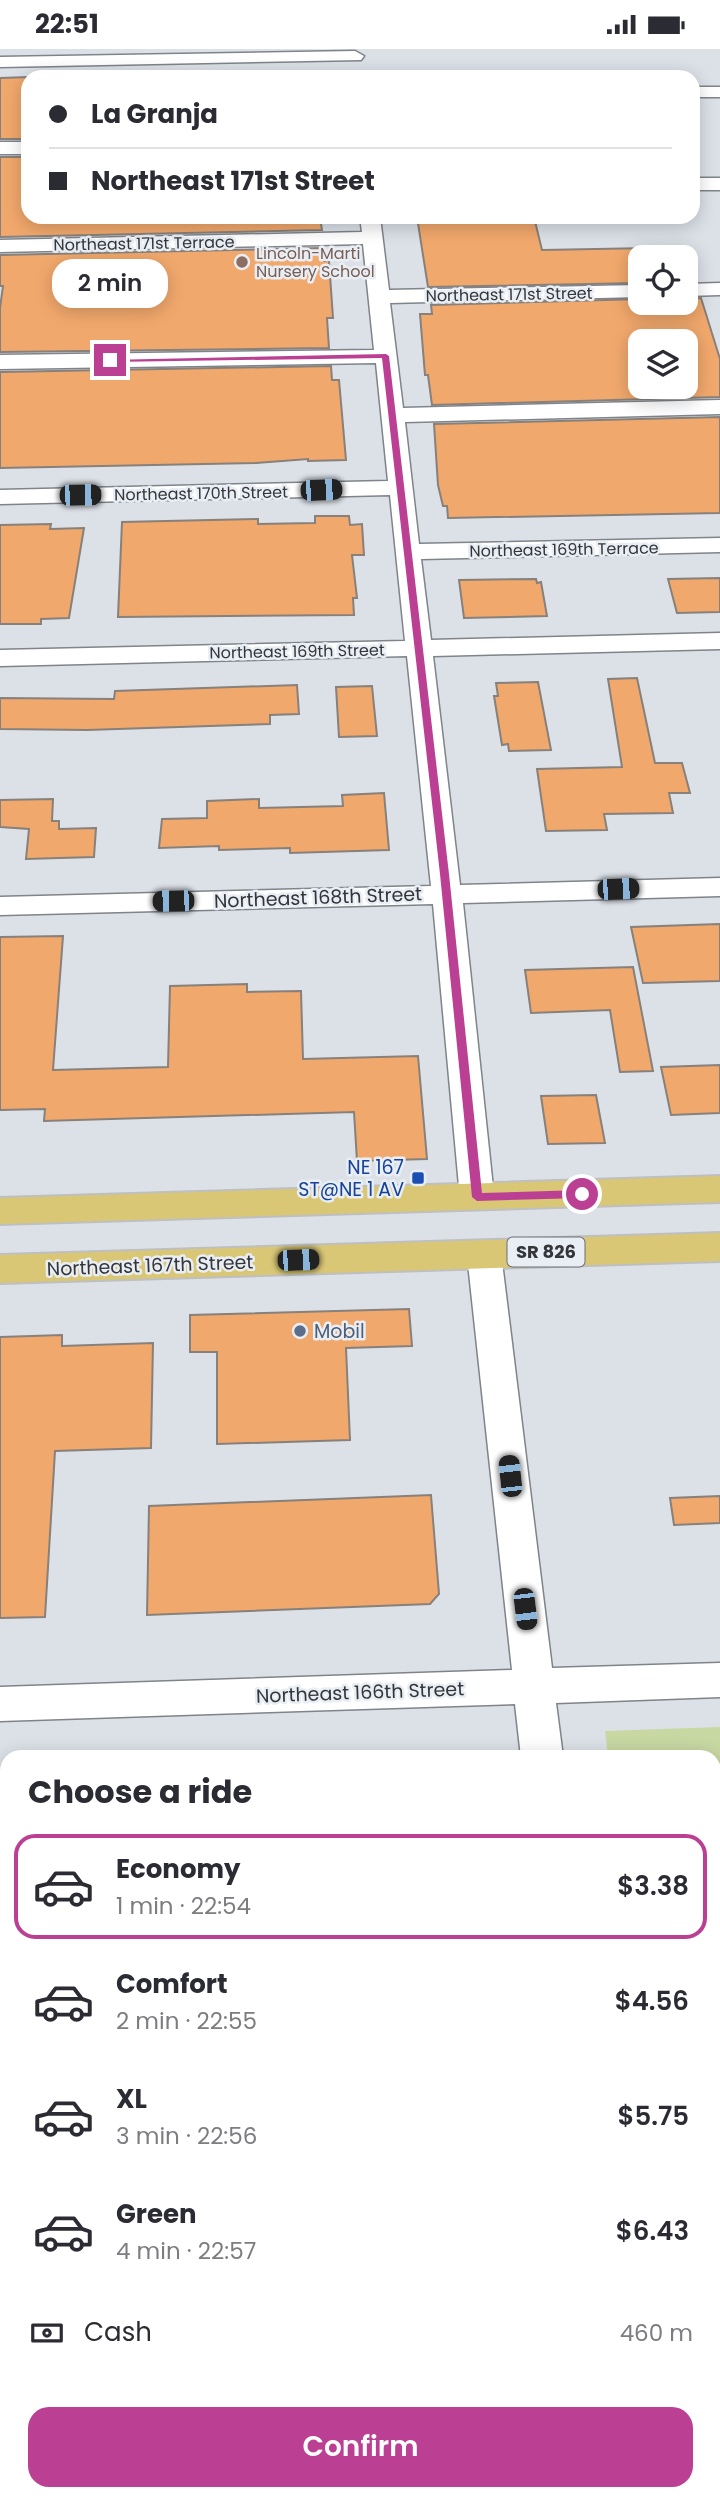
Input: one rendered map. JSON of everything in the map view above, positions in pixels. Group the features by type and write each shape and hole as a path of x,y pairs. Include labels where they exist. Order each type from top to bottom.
{"main road":[{"path":"0,1212 720,1189"},
{"path":"484,1254 497,1237 519,1221 608,1193"},
{"path":"372,1258 445,1228 468,1214 477,1197"},
{"name":"Northeast 167th Street","path":"0,1269 720,1247"}],"street":[{"path":"0,62 64,55 355,53"},
{"path":"700,92 720,92"},
{"path":"0,148 21,148"},
{"path":"700,184 720,184"},
{"path":"371,227 409,552 477,1197"},
{"name":"Northeast 171st Terrace","path":"0,246 371,227"},
{"path":"698,290 720,289"},
{"name":"Northeast 171st Street","path":"378,297 628,291"},
{"path":"0,362 386,356"},
{"path":"392,415 720,407"},
{"name":"Northeast 170th Street","path":"0,497 401,488"},
{"name":"Northeast 169th Terrace","path":"409,552 720,545"},
{"name":"Northeast 169th Street","path":"0,659 720,641"},
{"name":"Northeast 168th Street","path":"0,906 720,887"},
{"path":"484,1254 541,1750"},
{"name":"Northeast 166th Street","path":"0,1704 720,1680"}],"green space":[{"path":"720,1727 720,1750 607,1750 605,1731"}],"building":[{"path":"21,77 21,139 0,139 0,78"},
{"path":"0,157 21,157 21,224 321,224 322,230 0,237"},
{"path":"418,224 536,224 542,250 628,248 628,283 428,287"},
{"path":"323,248 324,261 329,261 333,318 327,318 329,348 0,352 3,286 0,286 0,255"},
{"path":"698,298 701,298 720,359 720,397 698,398 698,329 628,329 628,399 648,399 432,405 428,375 425,375 420,314 432,314 431,305 628,299 628,315 698,315"},
{"path":"331,366 332,380 339,380 346,460 0,468 0,372"},
{"path":"720,417 720,513 448,518 447,506 443,506 438,485 434,424"},
{"path":"315,516 349,516 350,525 362,524 364,555 352,555 357,598 353,598 354,615 118,617 122,522 258,519 258,524 315,523"},
{"path":"51,524 50,529 84,528 69,618 41,619 41,624 0,624 0,525"},
{"path":"720,578 720,612 677,613 668,579"},
{"path":"536,579 537,583 541,582 547,616 464,618 459,580"},
{"path":"637,678 655,763 682,763 690,793 669,793 673,813 604,814 607,830 546,831 537,769 622,767 608,679"},
{"path":"538,682 551,750 509,751 508,744 502,745 494,696 498,696 496,683"},
{"path":"297,685 299,714 270,715 270,724 87,730 0,729 0,698 114,699 115,691"},
{"path":"372,686 377,736 339,737 336,687"},
{"path":"384,793 389,850 290,853 290,848 159,848 162,819 207,818 207,801 259,799 259,808 343,806 342,795"},
{"path":"53,799 52,821 59,821 59,829 96,828 94,857 26,859 29,829 0,827 0,800"},
{"path":"720,924 720,981 643,983 631,927"},
{"path":"63,936 53,1070 168,1067 170,986 247,984 247,992 301,991 303,1059 418,1056 427,1159 357,1161 354,1112 44,1121 45,1109 0,1110 0,937"},
{"path":"633,967 653,1071 620,1072 610,1010 531,1013 525,970"},
{"path":"720,1065 720,1113 671,1115 661,1067"},
{"path":"596,1095 605,1143 548,1144 541,1096"},
{"path":"409,1309 412,1346 346,1348 350,1440 217,1444 217,1352 190,1352 190,1315"},
{"path":"62,1335 62,1346 153,1343 151,1448 55,1451 45,1617 0,1618 0,1337"},
{"path":"431,1495 439,1594 430,1604 147,1615 149,1506"},
{"path":"720,1496 720,1523 674,1525 670,1498"}],"place":[{"name":"Lincoln-Marti Nursery School","path":"242,262"},
{"name":"NE 167 ST@NE 1 AV","path":"418,1178"},
{"name":"Mobil","path":"300,1331"}],"route":[{"path":"110,360 386,356 477,1197 582,1194"}]}
